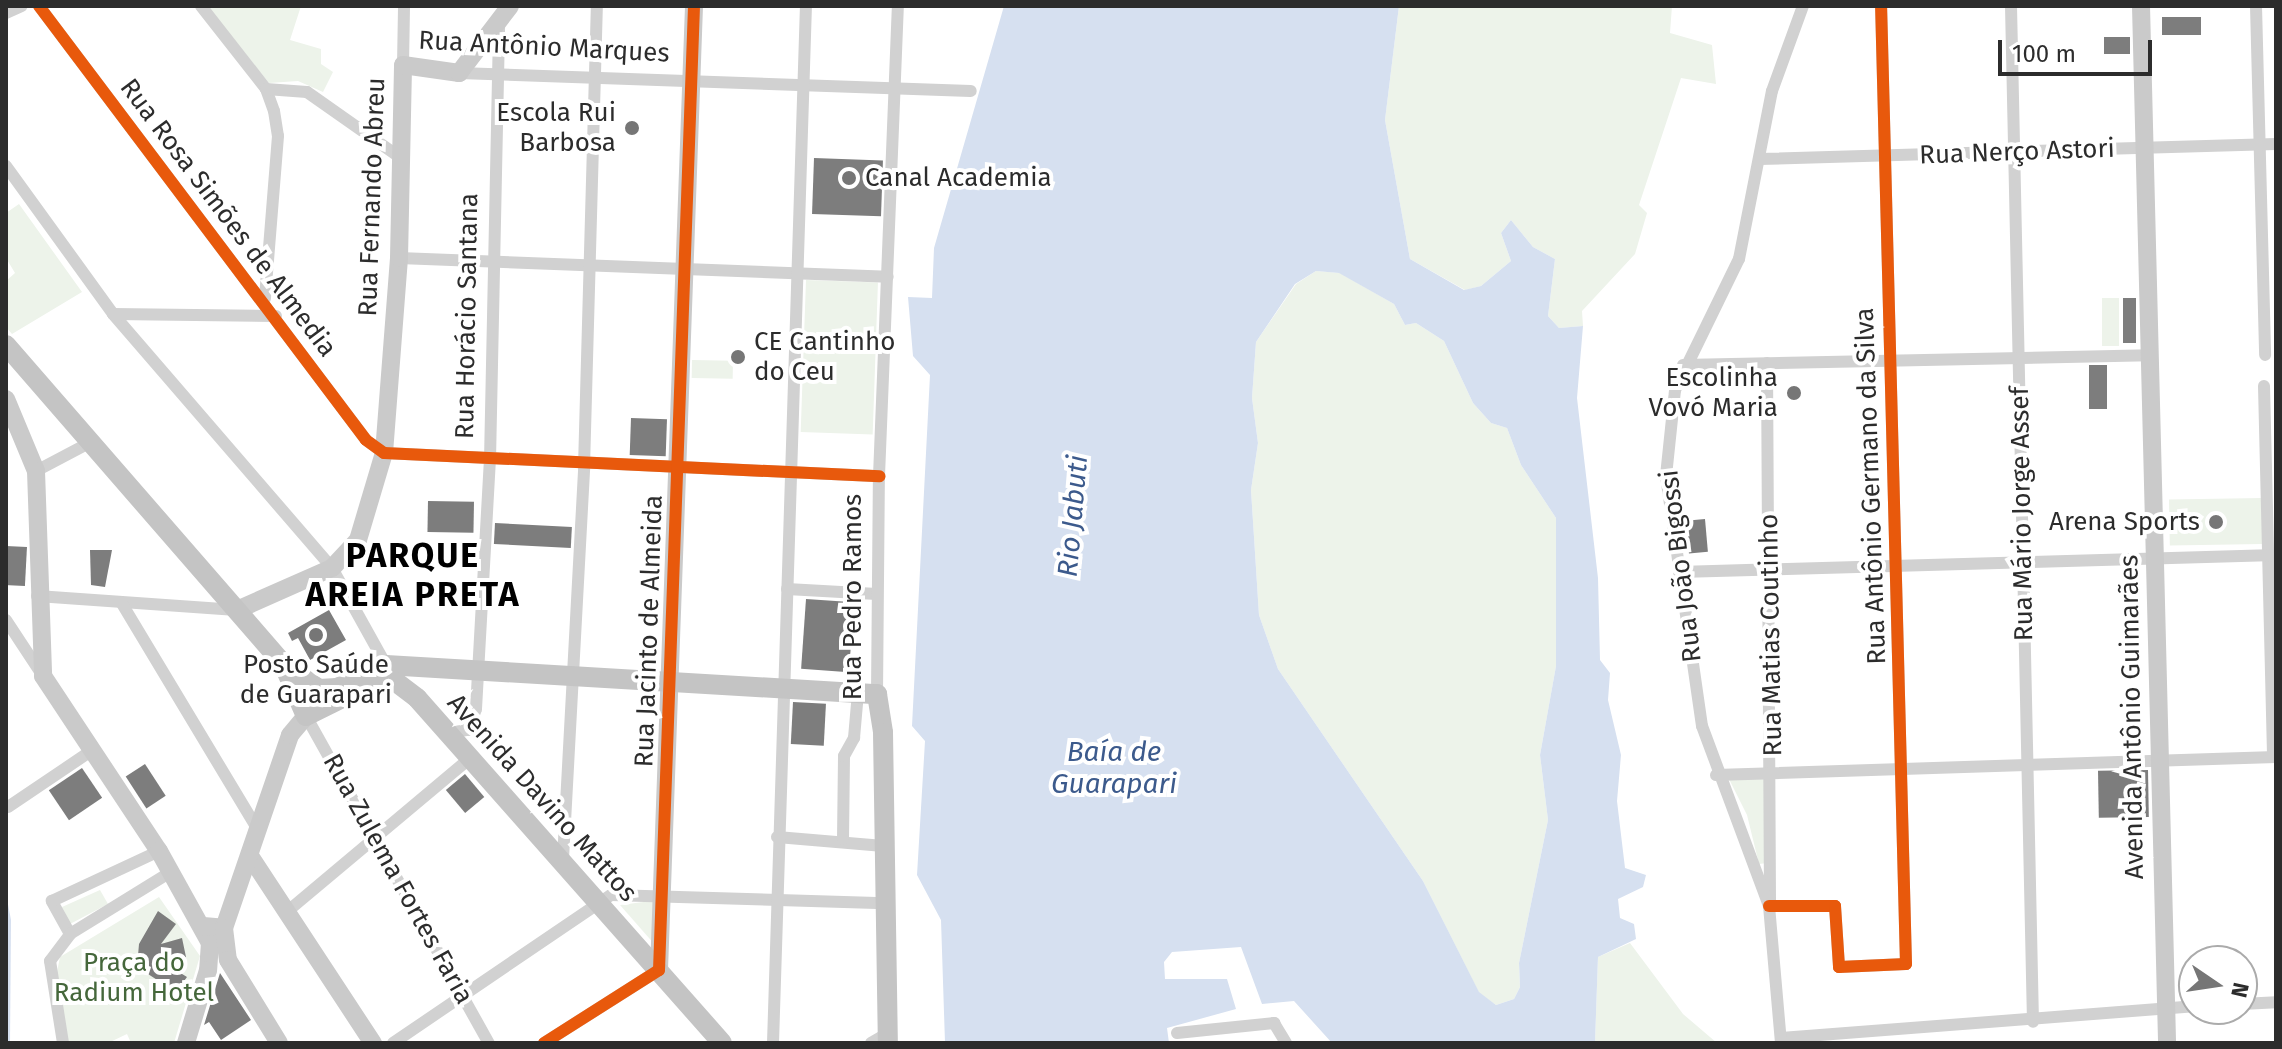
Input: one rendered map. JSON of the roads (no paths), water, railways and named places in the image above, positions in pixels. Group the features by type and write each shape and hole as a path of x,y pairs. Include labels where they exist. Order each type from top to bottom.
{"main road":[{"path":"6,345 283,664 306,716 379,680 396,682 417,698 424,669"},
{"path":"283,664 327,690 386,665 576,677 784,684 877,694"},
{"name":"Rua Pedro Ramos","path":"877,694 885,903 882,1040"},
{"name":"Avenida Davino Mattos","path":"417,698 602,901 722,1043"}],"street":[{"path":"6,13 22,6"},
{"name":"Rua Rosa Simões de Almedia","path":"39,6 265,298 366,440 384,453"},
{"path":"201,6 266,89 278,136 265,298"},
{"name":"Rua Fernando Abreu","path":"332,568 358,540 384,453 399,258 398,156 404,6"},
{"name":"Rua Horácio Santana","path":"459,73 499,25 510,6"},
{"path":"563,859 576,677 597,6"},
{"name":"Rua Jacinto de Almeida","path":"659,970 668,680 695,81 694,6"},
{"path":"773,1043 777,837 793,472 806,6"},
{"name":"Rua Pedro Ramos","path":"877,694 879,476 898,6"},
{"name":"Rua João Bigossi","path":"1781,1041 1769,906 1742,823 1714,769 1679,572 1666,476 1675,390 1683,365 1739,259 1772,91 1803,6"},
{"name":"Rua Antônio Germano da Silva","path":"1769,906 1835,906 1839,967 1906,964 1881,6"},
{"name":"Rua Mário Jorge Assef","path":"2011,6 2033,1022"},
{"name":"Avenida Antônio Guimarães","path":"2141,6 2167,1043"},
{"path":"2256,6 2265,355"},
{"name":"Rua Horácio Santana","path":"448,733 464,732 472,724 477,671 490,460 499,25"},
{"name":"Rua Antônio Marques","path":"403,65 459,73 596,75 971,91"},
{"path":"266,89 307,92 398,156"},
{"name":"Rua Nerço Astori","path":"1759,159 2276,144"},
{"path":"6,166 113,314 332,568 386,665"},
{"path":"399,258 686,266 888,277"},
{"path":"113,314 276,316"},
{"path":"1683,365 2149,355"},
{"name":"Rua Matias Coutinho","path":"1767,363 1773,772 1769,906"},
{"path":"1714,769 1773,772 1901,770 2275,757 2272,555 2264,386"},
{"path":"6,399 36,471 37,596 43,676"},
{"path":"36,471 89,443"},
{"path":"384,453 584,467 879,476"},
{"path":"1679,572 2272,555"},
{"path":"37,596 237,610 332,568"},
{"path":"787,589 877,594"},
{"path":"121,602 258,830"},
{"path":"6,620 159,851 169,873 203,926 208,970"},
{"path":"843,839 844,756 854,738 857,701"},
{"path":"279,1043 228,960 224,928 290,735 306,716"},
{"name":"Rua Zulema Fortes Faria","path":"306,716 489,1043"},
{"path":"8,807 91,751"},
{"path":"289,910 470,758"},
{"path":"777,837 843,839 884,846"},
{"path":"70,934 52,901 108,878 159,851"},
{"path":"250,856 289,910 373,1043"},
{"path":"63,1043 50,961 70,934 122,898 169,873"},
{"path":"108,878 122,898"},
{"path":"393,1043 602,901 663,893 885,903"},
{"path":"203,926 224,928"},
{"path":"186,1043 208,970 215,960 228,960"},
{"path":"544,1043 659,970"},
{"path":"1781,1041 1894,1038 2178,1007"},
{"path":"1177,1033 1274,1023 1286,1043"}],"water":[{"name":"Baía de Guarapari","path":"1004,6 1399,6 1385,120 1410,259 1464,290 1481,286 1511,261 1501,233 1511,220 1533,247 1555,259 1548,316 1559,328 1583,326 1577,398 1598,578 1600,660 1610,673 1608,700 1621,755 1617,801 1625,868 1646,875 1643,887 1618,899 1620,918 1634,924 1636,939 1598,957 1595,1043 1332,1043 1294,1001 1262,1004 1241,947 1172,952 1164,962 1165,979 1227,979 1236,1009 1167,1028 1169,1043 945,1043 941,920 917,875 925,741 912,726 930,375 913,356 908,297 932,298 934,248","holes":["1316,271 1339,273 1394,304 1405,325 1416,323 1444,341 1473,403 1491,423 1507,428 1521,465 1556,518 1556,666 1540,755 1548,820 1519,963 1520,987 1514,999 1496,1005 1479,992 1423,881 1278,669 1259,615 1251,490 1258,443 1252,398 1256,342 1295,284"]},
{"path":"6,894 11,920 10,1043 6,1043"}],"place":[{"name":"Escola Rui Barbosa","path":"632,128"},
{"name":"Canal Academia","path":"849,178"},
{"name":"CE Cantinho do Ceu","path":"738,357"},
{"name":"Escolinha Vovó Maria","path":"1794,393"},
{"name":"Arena Sports","path":"2216,522"},
{"name":"Posto Saúde de Guarapari","path":"316,635"}],"district":[{"name":"PARQUE AREIA PRETA","path":"413,574"}],"water label":[{"name":"Rio Jabuti","path":"1073,516"}],"park label":[{"name":"Praça do Radium Hotel","path":"134,978"}]}
